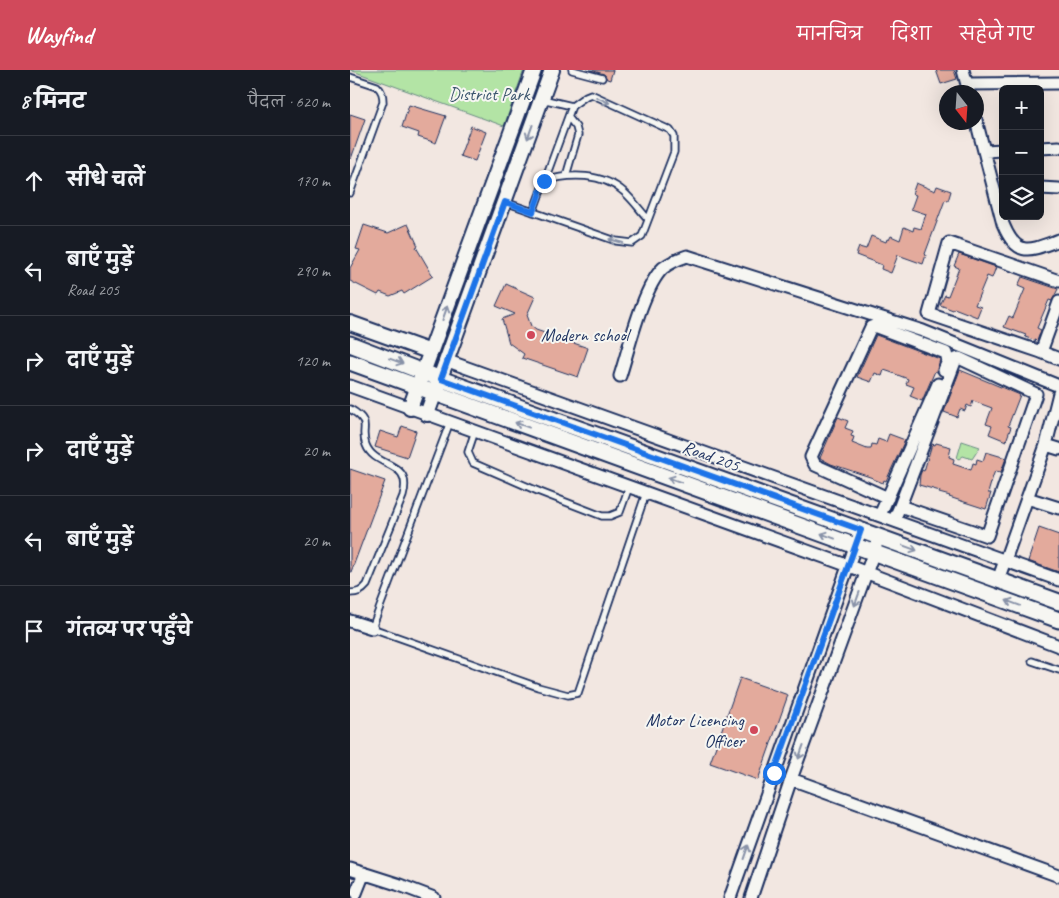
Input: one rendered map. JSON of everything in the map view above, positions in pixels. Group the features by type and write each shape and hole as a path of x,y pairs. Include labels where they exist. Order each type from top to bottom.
{"main road":[{"name":"Road 205","path":"350,344 441,379 1059,602"},
{"name":"Road 205","path":"350,362 1059,620"}],"street":[{"path":"410,408 534,70"},
{"path":"427,414 448,361 552,70"},
{"path":"963,70 967,85"},
{"path":"984,87 1059,83"},
{"path":"979,130 999,190"},
{"path":"1044,148 1059,147"},
{"path":"985,151 999,150"},
{"path":"1044,188 1059,189"},
{"path":"1003,220 1013,244 1019,247 1030,249 1059,240"},
{"path":"1059,281 949,243 929,314 1059,359"},
{"path":"620,376 648,290 662,270 672,261 687,256 923,331 1059,386"},
{"path":"1041,352 1059,302"},
{"path":"350,323 430,352"},
{"path":"880,516 888,498 948,361 948,356 946,353 870,327 811,457 815,465 888,498"},
{"path":"894,520 956,359 959,358 1036,394 987,536 900,506"},
{"path":"448,361 1059,580"},
{"path":"350,386 849,566 1059,646"},
{"path":"998,580 1046,445 1059,393"},
{"path":"1046,445 1059,449"},
{"path":"1027,498 1059,508"},
{"path":"730,898 861,530"},
{"path":"751,898 791,779 880,537"},
{"path":"350,621 372,628"},
{"path":"791,779 1059,876"},
{"path":"350,869 434,898"},
{"path":"354,898 364,873"}],"lane":[{"path":"572,70 602,78"},
{"path":"350,77 377,86 383,97 383,102 350,193"},
{"path":"505,202 533,212 616,241 632,243 642,236 674,152 674,136 670,130 591,94 586,96 572,106 533,212"},
{"path":"542,99 572,106"},
{"path":"566,176 578,135 576,127 568,117"},
{"path":"544,181 566,176 594,178 616,186 633,200 648,219"},
{"path":"350,409 359,414 363,420 366,427 365,444 368,450 382,461 399,470 406,485 367,585 363,590 350,593"},
{"path":"450,422 372,628 538,686 568,695 578,693 646,493"},
{"path":"475,431 468,452 473,463 602,516 610,516 620,512 629,487"},
{"path":"1032,661 1059,670"}],"green space":[{"name":"District Park","path":"350,70 524,70 504,126"},
{"path":"962,441 980,447 972,459 963,456 959,459 957,458"}],"building":[{"path":"590,70 613,70 610,80 604,74"},
{"path":"936,70 954,70 957,79 941,84"},
{"path":"409,105 446,116 436,143 418,137 419,133 402,127"},
{"path":"350,114 365,119 351,159 350,158"},
{"path":"471,126 486,132 475,161 460,156"},
{"path":"916,183 935,191 937,186 951,191 948,201 945,200 923,264 898,255 891,273 881,269 882,265 856,255 859,247 866,249 871,236 886,242 891,236 900,240 904,227 913,231 914,227 921,229 926,214 911,209 916,195 912,194"},
{"path":"408,224 418,246 416,247 433,276 404,294 402,291 390,296 380,292 378,295 350,281 350,268 360,250 356,249 364,225 388,233"},
{"path":"959,254 996,267 992,278 987,276 975,305 981,307 977,317 940,305 945,295 948,296 959,268 954,266"},
{"path":"1022,277 1058,289 1052,301 1049,300 1037,328 1041,330 1037,341 1004,327 1009,316 1013,318 1025,289 1018,286"},
{"path":"506,284 535,297 527,315 531,326 536,330 588,348 578,377 522,358 524,354 509,343 502,319 515,314 496,306"},
{"path":"876,335 940,359 937,372 935,371 922,401 910,396 914,387 906,384 908,379 890,372 884,370 882,376 875,373 871,382 857,377"},
{"path":"960,370 1020,395 1008,426 1011,427 1006,441 989,434 992,426 986,424 992,408 973,401 971,407 967,405 965,411 960,409 957,417 944,412"},
{"path":"838,417 848,421 845,428 853,431 851,436 854,437 852,443 867,449 871,449 872,444 876,445 878,439 886,442 889,434 905,440 886,481 884,480 883,483 831,464 820,458"},
{"path":"402,426 416,431 407,457 375,447 380,431 398,437"},
{"path":"936,443 951,447 949,457 954,459 953,464 971,470 973,463 976,464 977,459 983,461 986,452 1006,458 1001,472 995,471 993,476 988,493 991,493 986,509 919,485 920,475 922,470 924,471 932,444 935,445"},
{"path":"350,469 385,481 351,572 350,572"},
{"path":"1039,528 1059,535 1059,572 1028,561"},
{"path":"740,678 788,695 758,780 710,763"}],"place":[{"name":"Modern school","path":"531,335"},
{"name":"Motor Licencing Officer","path":"754,730"}],"route":[{"path":"544,181 533,212 505,202 441,379 861,530 774,773"}]}
